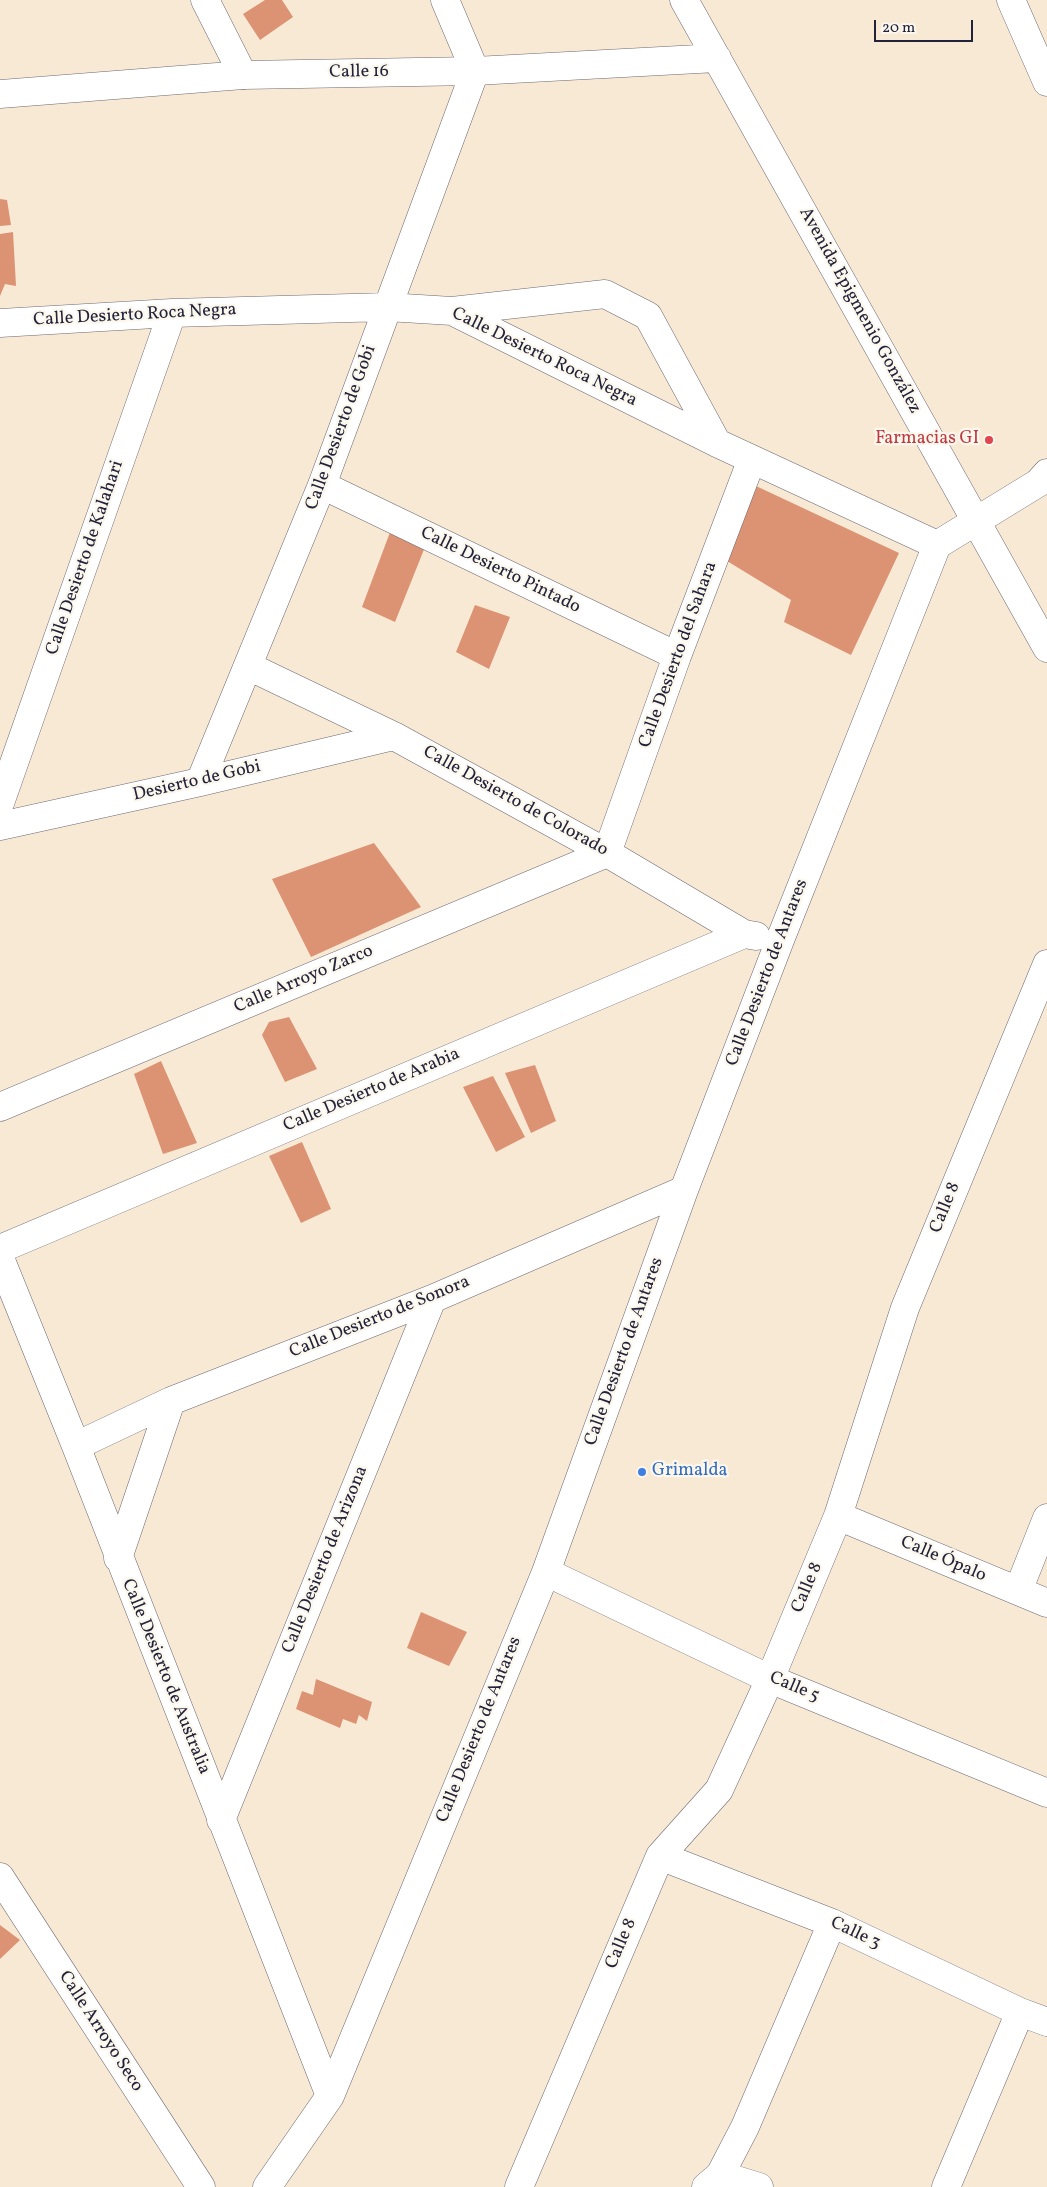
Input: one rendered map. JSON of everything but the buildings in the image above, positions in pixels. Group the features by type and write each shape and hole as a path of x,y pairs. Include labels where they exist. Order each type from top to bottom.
{"street":[{"path":"206,0 243,75"},
{"path":"445,0 475,71"},
{"name":"Avenida Epigmenio González","path":"684,0 1047,648"},
{"path":"1011,0 1047,82"},
{"name":"Calle 16","path":"0,94 243,75 475,71 718,58"},
{"name":"Calle Desierto de Gobi","path":"200,782 322,485 475,71"},
{"path":"452,311 605,294 648,316 717,443"},
{"name":"Calle Desierto Roca Negra","path":"0,323 172,313 387,307 452,311 717,443 937,545"},
{"name":"Calle Desierto de Kalahari","path":"0,803 172,313"},
{"name":"Calle Desierto del Sahara","path":"607,853 677,656 752,459"},
{"path":"937,545 1038,483 1047,473"},
{"name":"Calle Desierto Pintado","path":"322,485 677,656"},
{"name":"Calle Desierto de Antares","path":"273,2185 330,2096 546,1572 684,1190 780,940 937,545"},
{"name":"Calle Desierto de Colorado","path":"248,666 394,736 607,853 744,934 780,940"},
{"name":"Desierto de Gobi","path":"0,826 200,782 394,736"},
{"name":"Calle Arroyo Zarco","path":"0,1107 607,853"},
{"name":"Calle Desierto de Arabia","path":"0,1249 744,934"},
{"name":"Calle 8","path":"520,2187 660,1856 719,1790 770,1679 838,1516 905,1308 1047,964"},
{"name":"Calle Desierto de Sonora","path":"76,1446 171,1401 432,1299 684,1190"},
{"name":"Calle Desierto de Australia","path":"0,1258 76,1446 118,1558 330,2096"},
{"name":"Calle Desierto de Arizona","path":"221,1820 432,1299"},
{"path":"118,1558 171,1401"},
{"name":"Calle Ópalo","path":"838,1516 1047,1603"},
{"path":"1018,1591 1047,1518"},
{"name":"Calle 5","path":"546,1572 770,1679 1047,1794"},
{"name":"Calle 3","path":"660,1856 832,1923 1020,2012 1047,2022"},
{"name":"Calle Arroyo Seco","path":"0,1877 201,2187"},
{"path":"759,2187 713,2181 745,2127 832,1923"},
{"path":"946,2187 1020,2012"}],"place":[{"name":"Farmacias GI","path":"989,440"},
{"name":"Grimalda","path":"642,1472"}]}
